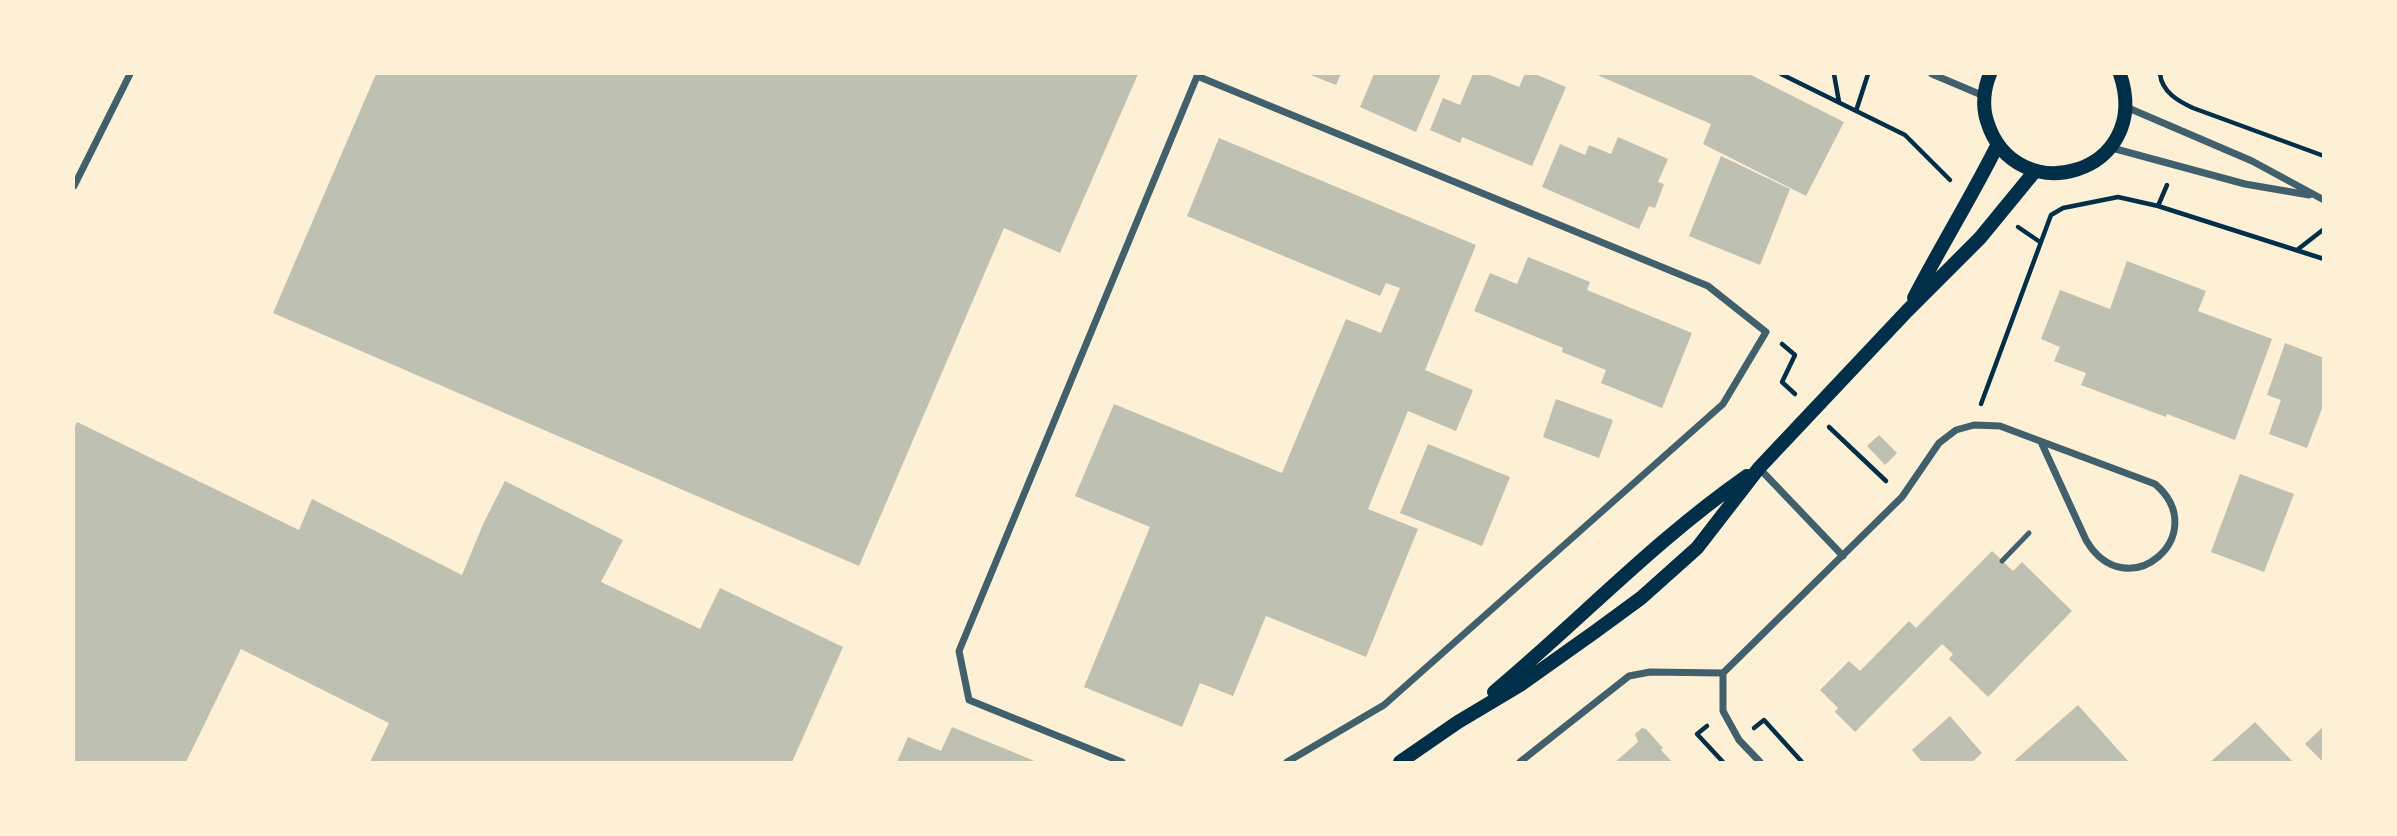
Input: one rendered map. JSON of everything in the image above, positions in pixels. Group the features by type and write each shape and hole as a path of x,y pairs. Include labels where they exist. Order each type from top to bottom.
{"main road":[{"path":"1990,74 1984,96 1985,113 1998,144 2014,161 2035,171 2055,173 2074,171 2093,163 2112,148 2121,130 2126,107 2126,89 2120,74"},
{"path":"1907,311 1998,144"},
{"path":"1400,762 1458,722 1520,685 1641,598 1697,548 1759,468 1980,238 2035,171"},
{"path":"1458,722 1532,660 1670,534 1705,505 1759,468"}],"street":[{"path":"74,186 130,74"},
{"path":"1932,74 1984,96"},
{"path":"1122,762 969,700 959,651 1198,75 1708,286 1766,332 1723,404 1384,705 1287,762"},
{"path":"2126,107 2252,161 2323,200"},
{"path":"2112,148 2245,184 2313,195"},
{"path":"1760,762 1739,740 1723,711 1723,673 1902,497 1939,443 1956,430 1974,425 2000,426 2042,444 2142,478 2164,492 2174,511 2172,539 2162,555 2140,568 2119,568 2104,561 2092,550 2042,444"},
{"path":"1759,468 1843,556"},
{"path":"1520,762 1629,676 1650,671 1723,673"}],"lane":[{"path":"2002,561 2029,533"}],"path":[{"path":"1781,74 1905,135 1951,181 1972,195"},
{"path":"1834,74 1839,102"},
{"path":"1856,111 1868,74"},
{"path":"2160,74 2161,81 2175,99 2323,156"},
{"path":"1974,425 2051,215 2063,208 2118,197 2158,206 2323,259"},
{"path":"1999,214 2040,242"},
{"path":"2296,250 2323,229"},
{"path":"1739,740 1764,720 1802,762"}],"building":[{"path":"376,74 1138,74 1060,253 1004,228 859,566 273,313"},
{"path":"1308,74 1341,74 1336,85"},
{"path":"1374,74 1441,74 1416,132 1360,107"},
{"path":"1473,74 1487,74 1519,87 1525,74 1535,74 1566,87 1532,166 1462,137 1460,143 1430,130 1443,98 1460,105"},
{"path":"1595,74 1749,74 1844,122 1806,196 1703,144 1711,124"},
{"path":"1618,137 1668,159 1658,182 1664,184 1655,208 1649,206 1639,229 1542,187 1560,144 1585,155 1589,145 1611,154"},
{"path":"1219,138 1476,245 1425,370 1473,390 1456,431 1408,411 1368,509 1418,529 1366,657 1266,616 1233,696 1200,683 1182,727 1084,687 1150,527 1075,496 1114,404 1282,473 1346,319 1381,333 1400,288 1386,283 1380,296 1187,216"},
{"path":"1721,156 1790,189 1760,265 1689,236"},
{"path":"1528,257 1590,282 1587,290 1692,333 1662,408 1601,383 1606,370 1562,352 1563,348 1474,311 1490,273 1517,284"},
{"path":"2127,261 2206,291 2198,311 2272,339 2235,440 2081,385 2086,373 2054,361 2060,347 2041,339 2060,290 2110,309"},
{"path":"2285,343 2324,358 2324,403 2307,448 2269,434 2281,400 2267,395"},
{"path":"1556,399 1613,420 1599,458 1543,437"},
{"path":"77,422 299,530 312,499 462,575 505,481 623,540 601,582 700,629 720,588 843,647 792,762 370,762 389,723 241,649 186,762 74,762 74,429"},
{"path":"1879,435 1897,453 1885,465 1867,446"},
{"path":"1428,444 1510,477 1482,546 1400,513"},
{"path":"2240,474 2294,494 2264,572 2211,552"},
{"path":"1992,551 2013,571 2022,562 2072,611 1988,697 1949,659 1953,654 1942,644 1855,732 1835,712 1838,708 1820,690 1849,661 1860,671 1909,621 1916,628"},
{"path":"2078,705 2129,762 2013,762"},
{"path":"1950,716 1982,753 1972,762 1922,762 1912,750"},
{"path":"2255,722 2293,762 2210,762"},
{"path":"2324,726 2324,762 2323,762 2305,744"},
{"path":"952,727 1037,762 897,762 908,737 941,751"},
{"path":"1642,728 1663,748 1661,750 1672,762 1615,762 1638,742 1635,734"}]}
